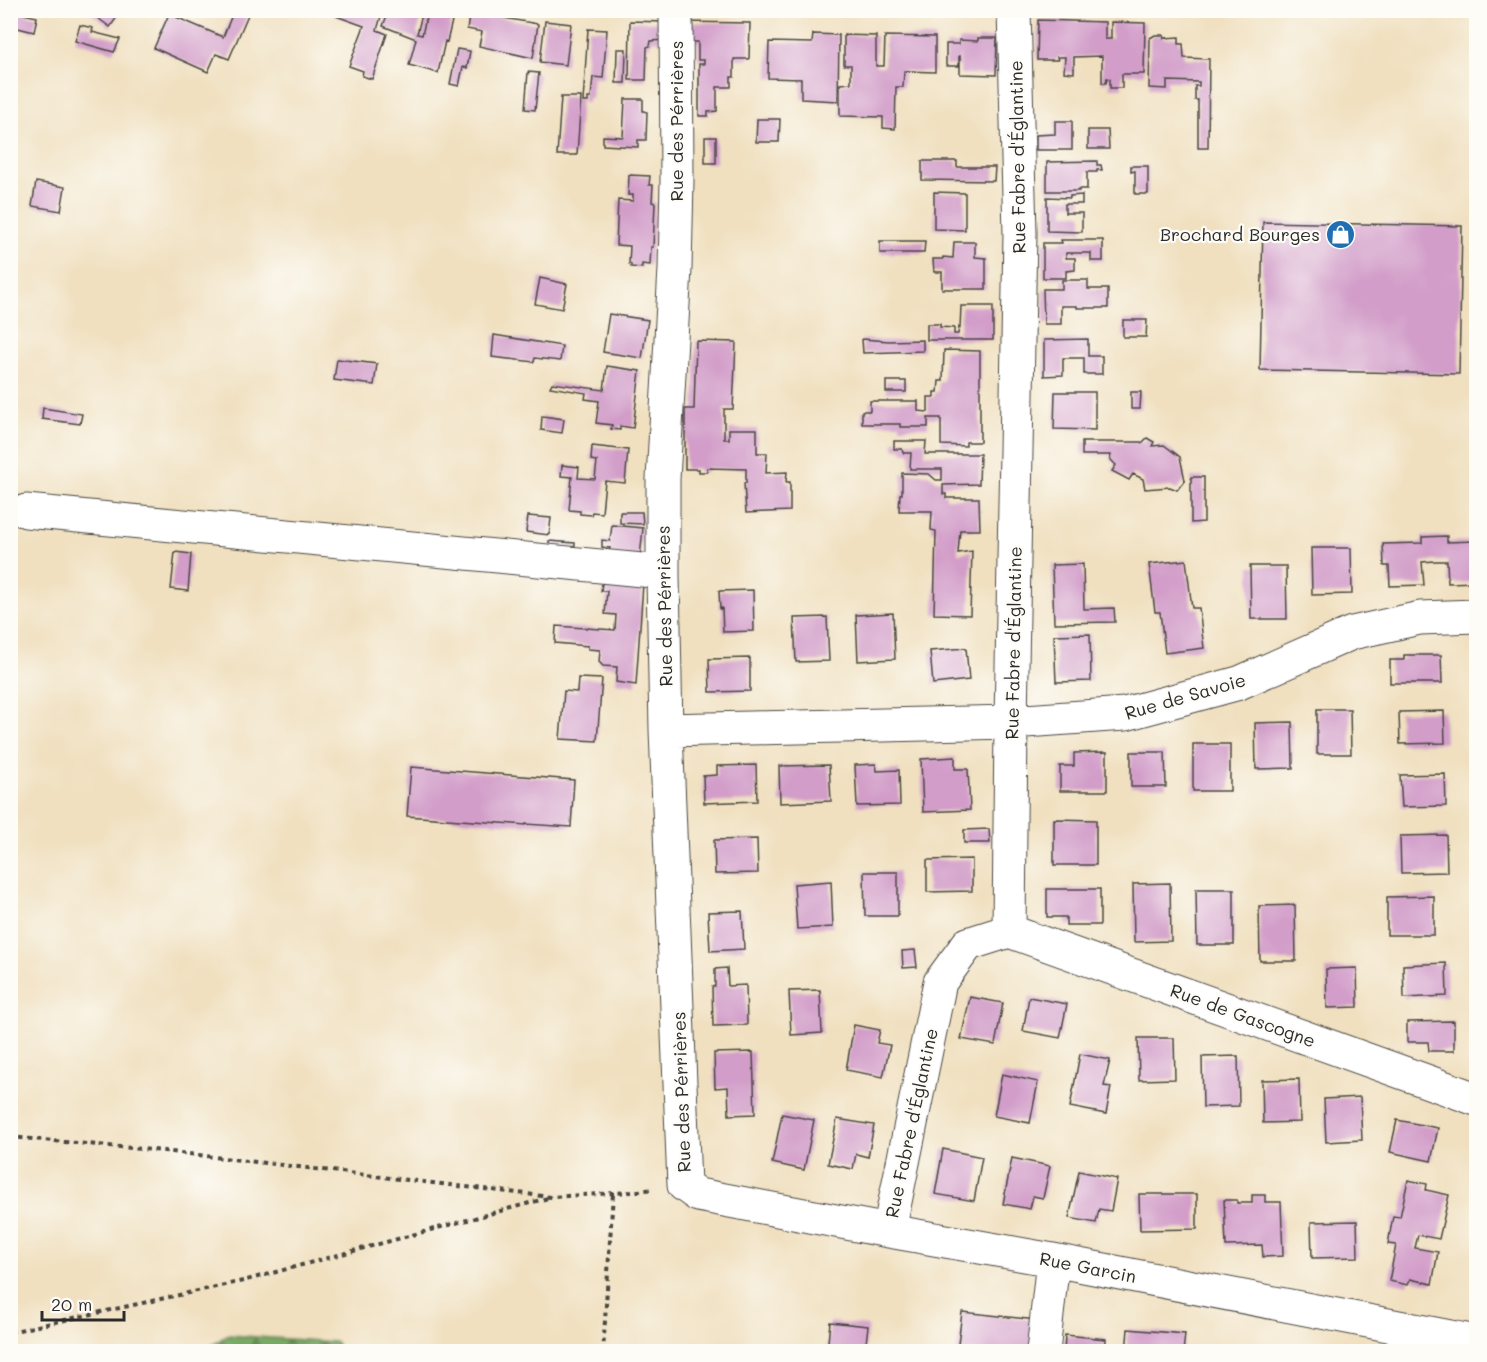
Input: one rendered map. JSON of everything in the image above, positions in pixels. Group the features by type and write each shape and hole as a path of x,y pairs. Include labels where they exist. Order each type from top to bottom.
{"street":[{"name":"Rue des Pérrières","path":"676,10 677,181 663,479 663,572 666,730 692,1190"},
{"name":"Rue Fabre d'Églantine","path":"889,1232 940,982 968,944 1009,931 1020,232 1014,10"},
{"path":"26,511 663,572"},
{"name":"Rue de Savoie","path":"666,730 1011,722 1125,714 1239,683 1352,633 1420,618 1476,616"},
{"name":"Rue de Gascogne","path":"1009,931 1476,1099"},
{"name":"Rue Garcin","path":"692,1190 889,1232 1474,1337"},
{"path":"1043,1352 1053,1260"}],"path":[{"path":"10,1137 164,1151 551,1197 692,1190"},
{"path":"603,1352 613,1193"},
{"path":"10,1332 243,1281 551,1197"}],"green space":[{"path":"227,1335 335,1342 342,1351 204,1351"}],"building":[{"path":"87,10 122,10 110,27"},
{"path":"234,10 250,10 229,59 216,54 208,72 154,48 169,14 223,37"},
{"path":"338,10 377,10 382,13 377,30 387,34 372,79 362,76 363,71 349,66 364,26 336,16"},
{"path":"389,10 423,10 417,34 422,35 428,10 447,10 444,19 452,21 438,73 409,65 416,39 383,26"},
{"path":"10,11 37,17 34,32 14,27 14,31 10,30"},
{"path":"470,12 538,24 533,58 479,46 482,32 467,29"},
{"path":"1038,20 1105,22 1105,39 1111,39 1111,22 1145,23 1144,74 1122,74 1122,88 1110,88 1110,79 1107,78 1106,83 1102,83 1102,56 1074,57 1074,73 1064,72 1065,57 1057,57 1058,60 1037,60"},
{"path":"545,21 571,24 566,65 540,62"},
{"path":"630,21 663,22 664,40 651,41 650,46 647,47 646,80 629,80"},
{"path":"679,22 750,23 749,59 734,59 734,77 731,77 731,87 717,87 717,111 708,112 708,116 699,116 699,64 704,64 704,60 698,60 698,42 680,42"},
{"path":"80,25 93,28 92,32 120,39 114,52 75,41"},
{"path":"588,29 607,30 603,78 593,77 591,98 588,98 588,102 583,102"},
{"path":"813,34 839,35 838,101 801,99 801,79 768,78 769,42 812,43"},
{"path":"844,35 876,36 876,66 884,66 885,36 935,37 935,72 904,71 903,87 896,87 895,129 883,128 883,117 840,116 840,84 851,83 851,65 844,65"},
{"path":"1163,35 1164,38 1179,37 1179,44 1183,44 1184,58 1209,59 1208,148 1198,148 1198,100 1195,100 1195,86 1199,86 1199,82 1167,81 1167,89 1149,88 1150,38"},
{"path":"978,38 997,38 996,75 960,74 960,56 959,66 946,66 946,44 959,44 959,40 978,41"},
{"path":"457,49 470,51 467,68 463,67 459,86 450,84"},
{"path":"617,49 626,49 625,83 616,83"},
{"path":"528,72 539,73 535,110 525,109"},
{"path":"561,97 581,97 577,155 557,155"},
{"path":"625,99 643,99 643,111 647,112 646,140 638,140 638,147 603,145 603,136 623,137"},
{"path":"757,119 780,119 779,142 756,142"},
{"path":"1055,121 1072,121 1072,150 1036,150 1036,135 1055,134"},
{"path":"1088,130 1108,130 1109,149 1088,149"},
{"path":"705,137 716,137 716,163 705,163"},
{"path":"10,139 17,141 12,191 10,191"},
{"path":"922,161 957,161 957,167 995,167 994,181 922,180"},
{"path":"1097,161 1097,165 1101,165 1102,170 1087,172 1087,189 1047,191 1047,162"},
{"path":"1131,166 1148,166 1148,194 1135,194 1135,171 1131,172"},
{"path":"629,175 650,176 649,185 653,185 652,202 655,203 653,247 651,247 650,265 642,264 642,268 631,267 629,264 630,246 616,245 618,200 633,201 633,195 628,195"},
{"path":"36,182 65,187 61,211 32,206"},
{"path":"934,192 965,193 965,230 934,229"},
{"path":"1082,195 1082,204 1065,204 1065,213 1082,213 1082,232 1047,231 1047,197 1070,198 1070,196"},
{"path":"1263,222 1462,226 1459,374 1260,370"},
{"path":"1061,240 1103,240 1103,261 1091,261 1091,253 1066,253 1066,258 1075,258 1075,270 1066,271 1066,278 1043,278 1043,243 1062,243"},
{"path":"880,241 925,241 924,253 880,253"},
{"path":"954,242 975,242 975,257 986,258 986,289 942,289 942,272 934,272 933,259 953,258"},
{"path":"540,278 567,284 562,309 535,304"},
{"path":"1062,280 1088,280 1088,289 1108,289 1108,308 1061,306 1061,324 1044,324 1043,289 1062,289"},
{"path":"961,306 993,306 993,340 927,340 927,324 940,324 940,327 954,328 954,334 958,334"},
{"path":"609,314 648,320 642,358 603,352"},
{"path":"1123,320 1147,320 1146,337 1123,337"},
{"path":"494,335 562,346 560,361 535,358 534,362 492,357"},
{"path":"862,339 923,340 923,351 863,353"},
{"path":"1088,339 1088,356 1102,356 1102,374 1084,374 1084,358 1063,358 1063,375 1044,376 1044,340"},
{"path":"696,341 736,342 733,409 724,409 724,439 729,439 729,429 757,429 757,453 767,453 766,473 787,472 786,482 790,482 790,511 746,513 744,483 746,483 746,469 707,468 707,472 699,472 699,469 685,469 685,409 694,409"},
{"path":"944,350 980,351 980,442 966,442 966,446 941,445 941,418 928,418 928,427 862,424 862,411 870,411 870,401 918,401 918,411 928,412 928,397 934,397 934,392 938,392 939,381 943,381"},
{"path":"337,359 377,364 374,385 334,380"},
{"path":"607,366 640,371 633,428 620,426 620,430 611,429 612,425 596,423 599,401 585,399 586,393 550,387 552,383 604,390"},
{"path":"886,381 906,381 906,392 886,392"},
{"path":"1055,392 1095,392 1095,430 1054,429"},
{"path":"1131,392 1141,392 1140,409 1131,409"},
{"path":"43,408 82,414 80,424 42,419"},
{"path":"542,416 564,419 562,433 541,430"},
{"path":"1147,438 1154,442 1152,446 1164,445 1180,457 1185,480 1177,490 1170,487 1145,489 1143,479 1133,474 1129,480 1112,471 1116,465 1110,459 1111,455 1082,455 1082,442 1142,443"},
{"path":"894,441 926,441 925,454 980,454 979,484 943,485 943,494 946,494 946,498 979,498 980,530 960,530 958,553 972,551 970,615 934,614 936,531 931,530 932,511 899,511 902,473 929,474 936,480 942,480 942,469 910,469 911,453 903,453 902,449 894,449"},
{"path":"592,446 628,450 625,483 605,481 602,513 580,514 580,511 569,510 572,477 561,476 562,465 579,467 578,478 595,479 597,461 591,460"},
{"path":"1191,477 1204,477 1204,522 1191,523"},
{"path":"620,512 642,512 643,524 620,523"},
{"path":"528,516 551,518 549,535 526,532"},
{"path":"612,525 643,528 640,557 609,554 610,548 602,547 602,540 610,541"},
{"path":"1447,536 1447,542 1476,541 1476,582 1448,583 1447,561 1435,561 1422,562 1424,585 1390,586 1389,566 1384,566 1383,544 1422,543 1422,537"},
{"path":"549,541 575,543 574,560 548,558"},
{"path":"1311,548 1351,548 1352,594 1312,595"},
{"path":"175,552 191,554 188,591 171,589"},
{"path":"1186,560 1192,608 1199,608 1204,648 1165,653 1160,612 1155,612 1149,564"},
{"path":"1083,564 1084,609 1114,608 1115,622 1054,623 1052,565"},
{"path":"1250,566 1286,566 1287,619 1251,619"},
{"path":"602,583 643,584 636,685 616,682 617,667 603,666 599,662 600,650 588,649 588,646 555,643 556,626 615,630 616,615 605,614 607,591 601,591"},
{"path":"753,590 754,631 723,632 719,591"},
{"path":"893,613 895,659 858,661 856,615"},
{"path":"827,617 829,661 796,662 794,618"},
{"path":"1090,634 1091,681 1056,682 1054,635"},
{"path":"966,648 969,680 933,684 930,651"},
{"path":"1404,655 1441,655 1442,683 1390,683 1390,660 1404,660"},
{"path":"750,658 750,691 710,692 709,659"},
{"path":"578,678 602,679 597,741 560,739 564,691 577,692"},
{"path":"1317,709 1350,709 1351,754 1317,754"},
{"path":"1444,711 1445,743 1400,744 1399,712"},
{"path":"1292,722 1293,768 1256,769 1255,723"},
{"path":"1193,744 1230,744 1230,791 1193,791"},
{"path":"1107,752 1107,791 1060,791 1060,766 1074,766 1074,753"},
{"path":"1131,752 1165,752 1166,787 1131,787"},
{"path":"955,757 955,769 968,769 970,810 923,812 921,759"},
{"path":"876,764 877,771 899,770 900,805 857,806 855,765"},
{"path":"756,765 757,801 704,803 703,776 717,775 717,766"},
{"path":"829,765 831,801 780,803 779,766"},
{"path":"411,767 574,780 571,827 407,816"},
{"path":"1445,774 1446,806 1402,807 1400,775"},
{"path":"1054,819 1096,820 1096,865 1054,865"},
{"path":"989,829 990,843 964,843 964,830"},
{"path":"1446,835 1447,872 1401,873 1400,836"},
{"path":"757,839 758,873 715,874 714,840"},
{"path":"972,859 972,891 927,892 927,860"},
{"path":"864,872 898,872 898,916 865,916"},
{"path":"831,881 833,927 797,929 794,884"},
{"path":"1170,883 1171,941 1134,942 1133,884"},
{"path":"1047,889 1100,889 1100,925 1066,925 1066,917 1047,917"},
{"path":"1196,889 1234,889 1234,945 1197,945"},
{"path":"1434,896 1434,935 1387,935 1387,897"},
{"path":"1295,905 1296,961 1260,961 1259,906"},
{"path":"742,911 744,949 710,951 708,912"},
{"path":"915,950 917,967 903,968 902,951"},
{"path":"1446,963 1447,996 1404,998 1403,965"},
{"path":"727,968 728,986 746,985 747,1025 713,1026 712,987 715,986 715,969"},
{"path":"1357,968 1358,1007 1327,1008 1326,969"},
{"path":"820,990 822,1033 791,1035 789,991"},
{"path":"970,997 1003,1003 995,1045 961,1039"},
{"path":"1029,997 1067,1004 1060,1038 1023,1031"},
{"path":"1454,1021 1454,1051 1429,1051 1428,1042 1407,1042 1407,1022"},
{"path":"854,1025 880,1030 877,1043 890,1045 883,1077 846,1070"},
{"path":"1138,1038 1174,1038 1175,1079 1139,1080"},
{"path":"753,1052 755,1114 729,1115 728,1087 715,1088 714,1053"},
{"path":"1080,1054 1110,1060 1104,1086 1111,1087 1106,1114 1070,1107"},
{"path":"1238,1056 1239,1106 1203,1107 1202,1057"},
{"path":"1002,1074 1038,1082 1030,1123 994,1116"},
{"path":"1299,1079 1300,1122 1263,1123 1262,1080"},
{"path":"1360,1097 1362,1140 1326,1142 1324,1099"},
{"path":"782,1114 814,1120 804,1170 772,1163"},
{"path":"837,1119 874,1125 868,1157 856,1154 853,1169 828,1164"},
{"path":"1397,1120 1438,1128 1431,1161 1390,1152"},
{"path":"943,1149 982,1157 974,1201 935,1194"},
{"path":"1012,1158 1050,1166 1043,1198 1033,1196 1030,1209 1003,1204"},
{"path":"1079,1171 1117,1179 1111,1211 1099,1209 1096,1223 1069,1218"},
{"path":"1408,1180 1427,1184 1426,1190 1449,1195 1439,1239 1418,1235 1415,1248 1438,1252 1432,1284 1410,1279 1408,1285 1389,1281 1396,1245 1388,1244 1393,1216 1400,1217"},
{"path":"1139,1194 1197,1194 1197,1229 1140,1230"},
{"path":"1252,1195 1265,1195 1265,1202 1281,1202 1283,1256 1263,1257 1262,1245 1226,1246 1224,1200 1252,1203"},
{"path":"1357,1221 1358,1257 1312,1258 1311,1222"},
{"path":"962,1312 1037,1320 1034,1352 957,1352"},
{"path":"830,1322 868,1326 865,1352 827,1352"},
{"path":"1128,1329 1185,1334 1183,1352 1126,1352"},
{"path":"1065,1335 1106,1339 1105,1352 1064,1352"}],"place":[{"name":"Brochard Bourges","path":"1341,234"}]}
